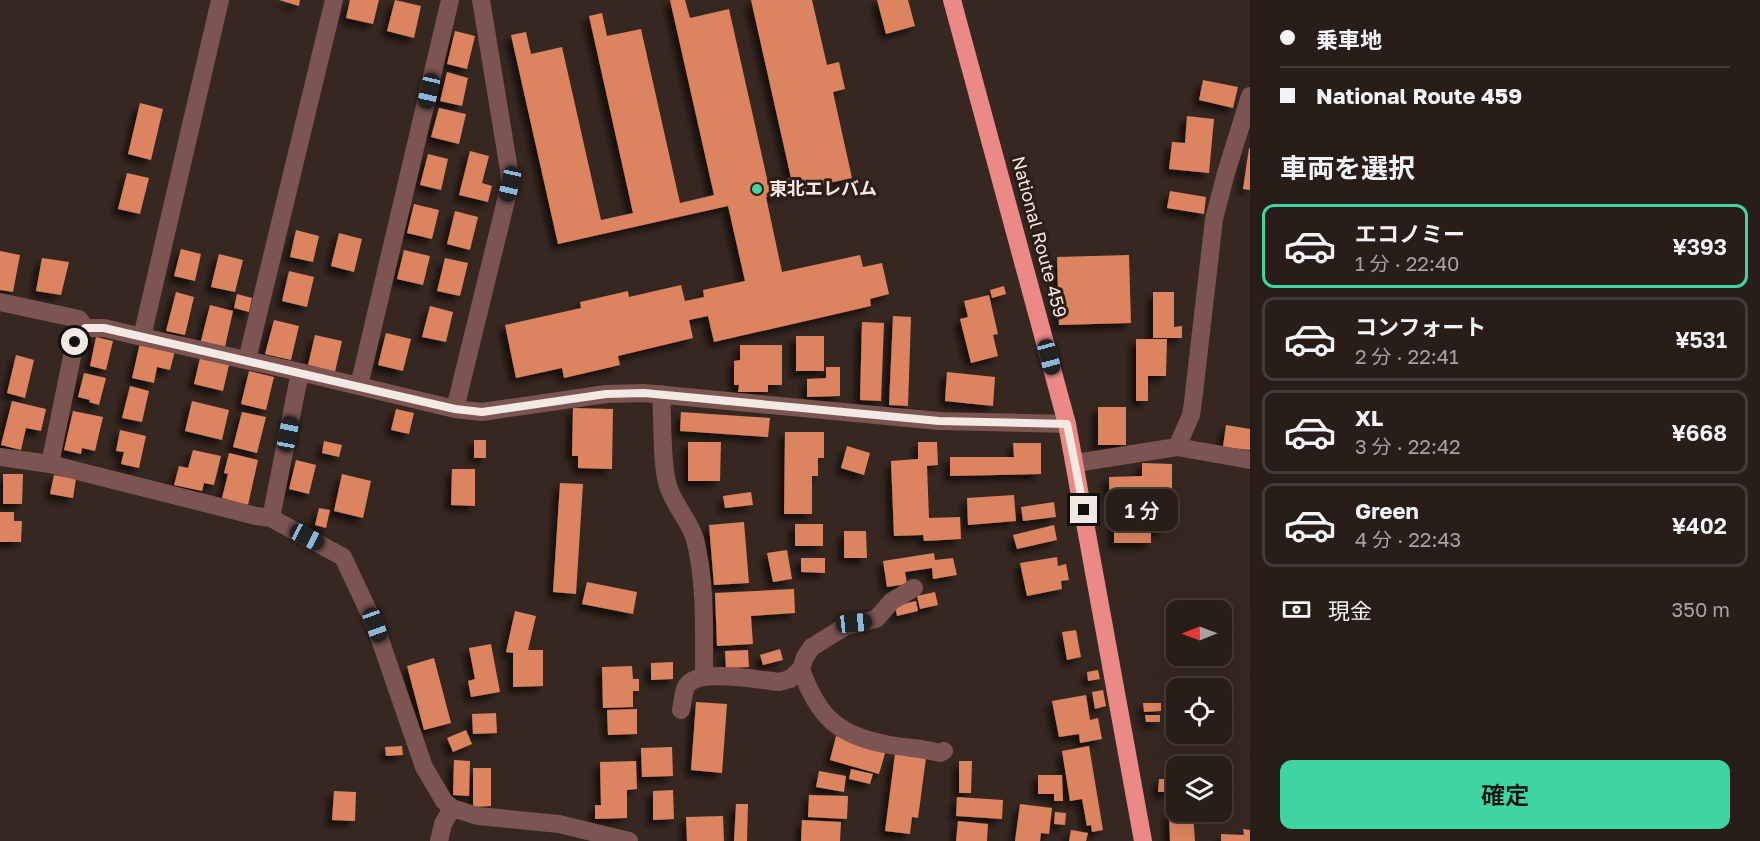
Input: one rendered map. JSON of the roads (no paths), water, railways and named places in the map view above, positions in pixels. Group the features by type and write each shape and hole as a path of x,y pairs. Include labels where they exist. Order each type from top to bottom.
{"highway":[{"name":"National Route 459","path":"952,0 1076,463 1143,841"}],"street":[{"path":"142,337 220,0"},
{"path":"247,360 334,0"},
{"path":"359,386 450,0"},
{"path":"455,409 510,184 481,0"},
{"path":"1177,447 1191,415 1214,219 1250,96"},
{"path":"0,302 79,319 85,328"},
{"path":"85,328 104,328 455,409 482,412 606,394 661,394 939,421 1067,424"},
{"path":"50,464 75,342 85,328"},
{"path":"271,518 300,372"},
{"path":"661,394 668,486 694,539 699,566 702,587 704,676"},
{"path":"1076,463 1177,447 1250,460"},
{"path":"0,457 50,464 271,518 343,557 375,625 424,767 444,801 452,808 478,816 559,824 628,841"},
{"path":"681,710 686,685 704,676 779,682 790,679 801,669 812,646 846,626 876,619 892,601 914,588"},
{"path":"801,669 810,694 831,722 843,731 890,745 920,747 940,753 944,751"},
{"path":"439,841 443,824 452,808"}],"place":[{"name":"東北エレバム","path":"757,189"}]}
